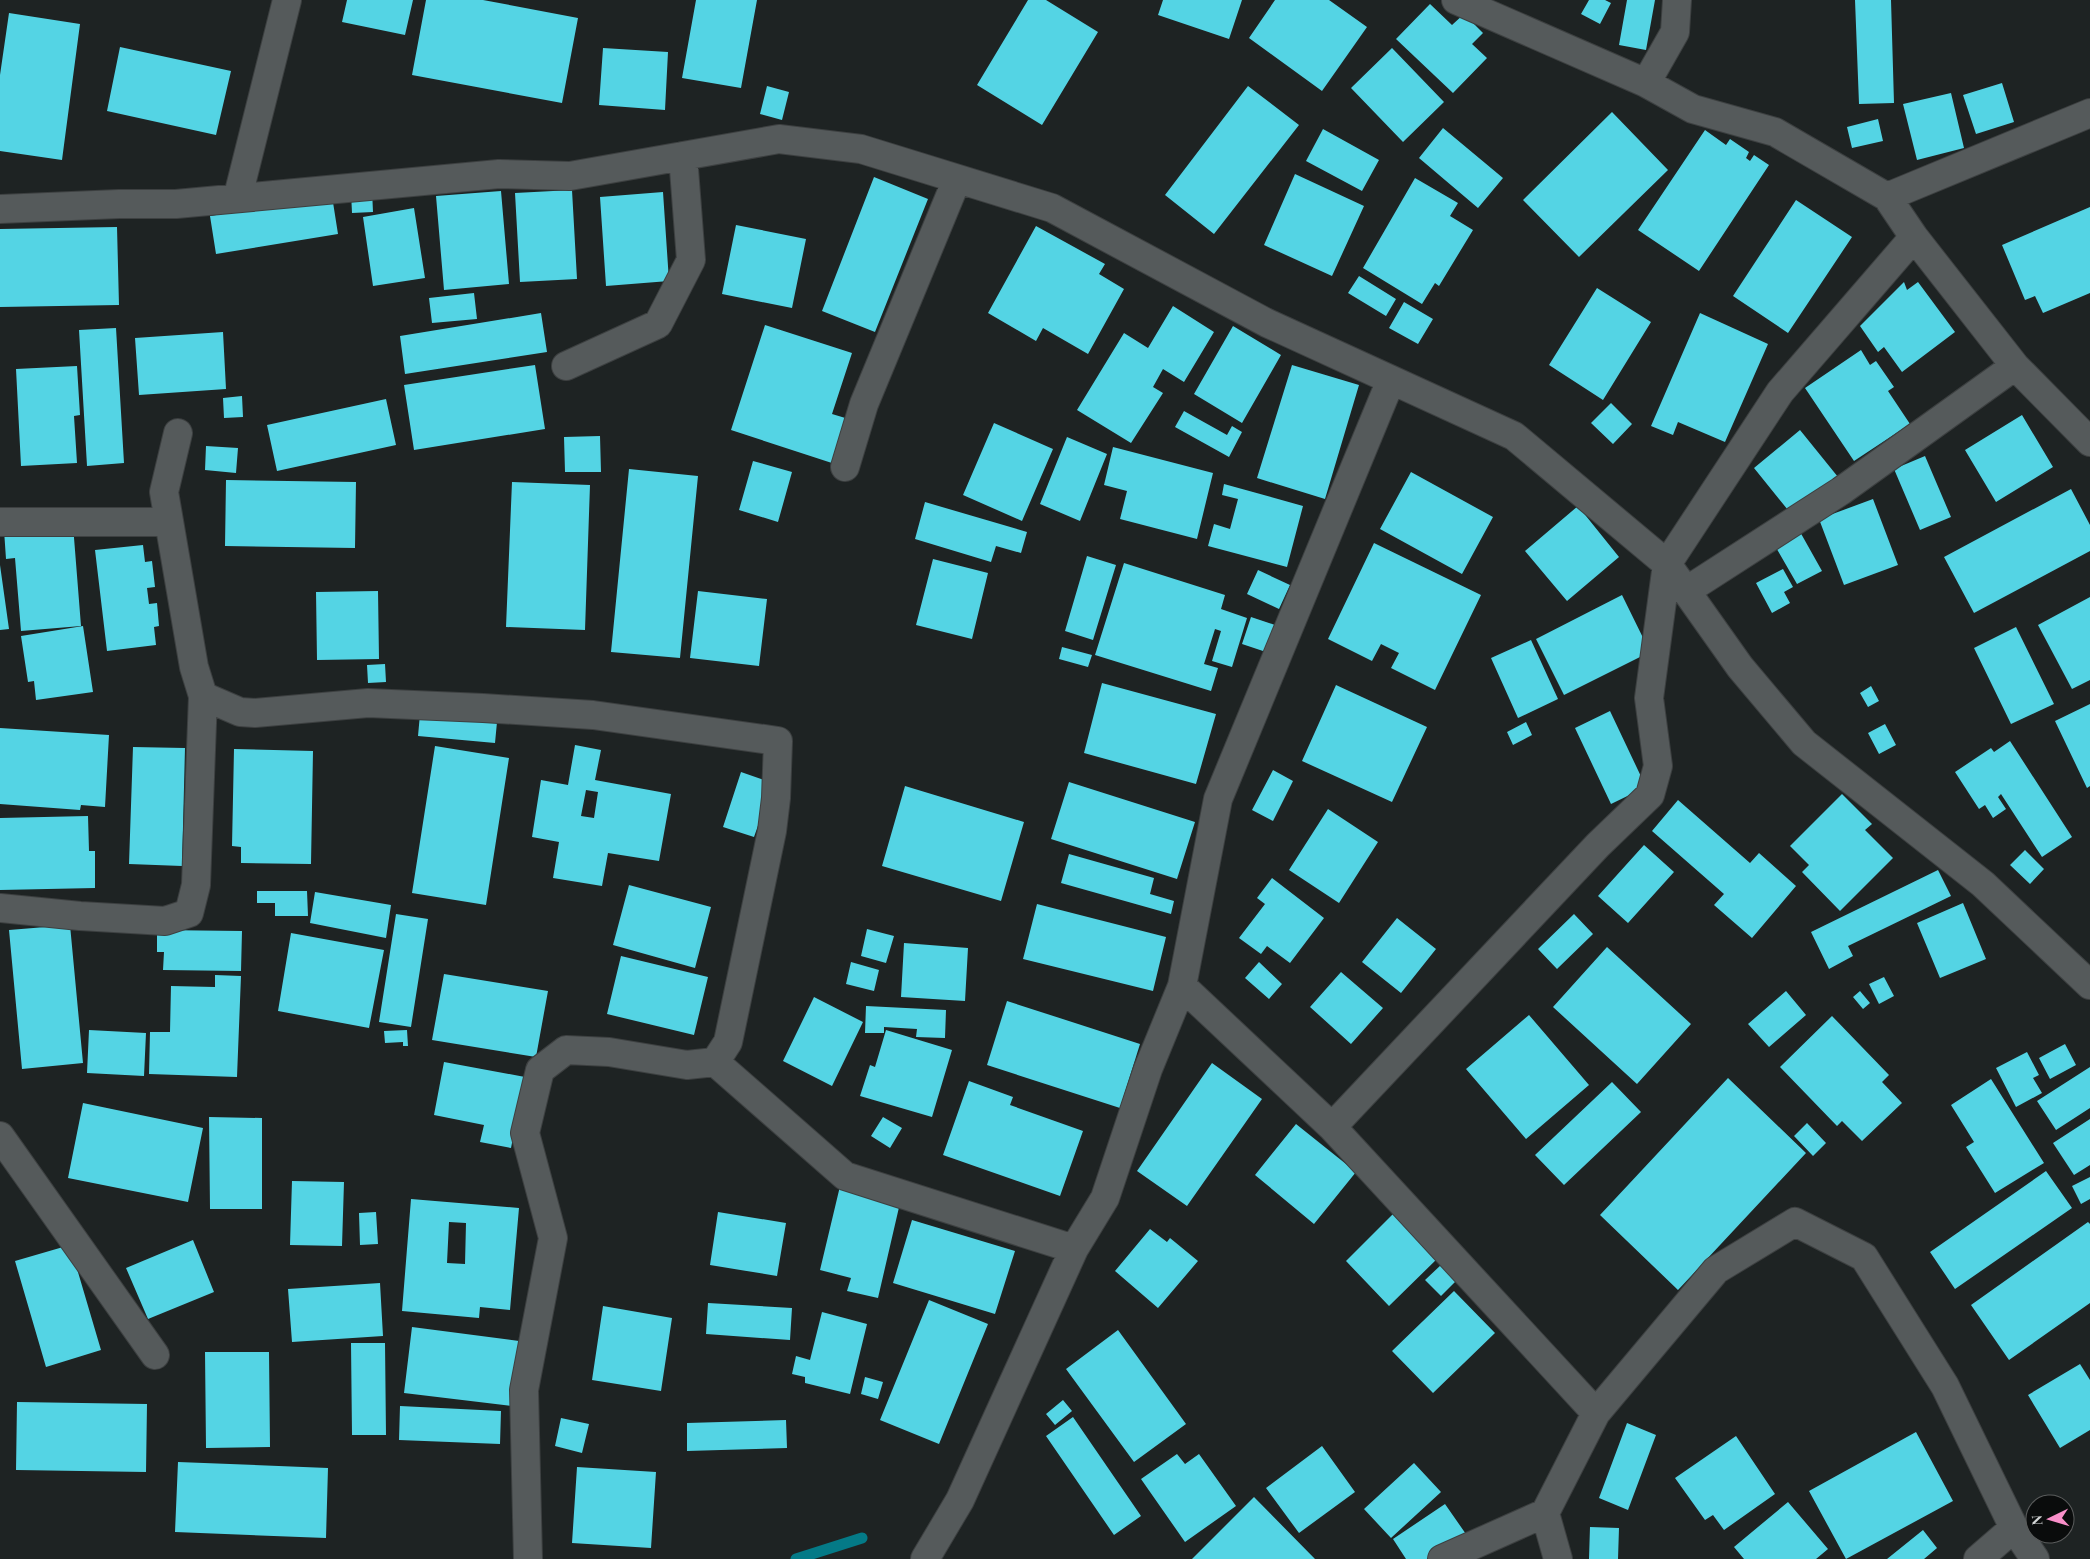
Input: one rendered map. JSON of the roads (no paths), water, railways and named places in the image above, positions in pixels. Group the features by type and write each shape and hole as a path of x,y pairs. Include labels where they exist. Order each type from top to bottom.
{"street":[{"path":"238,196 287,0"},
{"path":"1456,0 1646,83 1693,109 1775,132 1886,197 1914,237 2015,366 2090,442"},
{"path":"1646,83 1675,32 1677,0"},
{"path":"1886,197 2090,113"},
{"path":"0,209 119,204 176,204 238,196 499,174 570,176 779,140 861,149 1052,208 1267,323 1514,436 1667,564 1740,667 1804,743 1983,884 2090,985"},
{"path":"566,366 658,324 691,260 683,156"},
{"path":"846,467 864,404 957,179"},
{"path":"1332,1127 1598,845 1650,795 1658,766 1649,698 1667,564 1780,392 1914,237"},
{"path":"1686,591 1841,491 2015,366"},
{"path":"925,1559 960,1500 1074,1249 1105,1198 1148,1069 1182,986 1218,799 1391,380"},
{"path":"0,908 80,916 165,921 189,914 196,885 203,696 194,667 164,492 178,433"},
{"path":"0,522 169,522"},
{"path":"203,696 240,712 255,713 368,703 483,708 593,715 778,741 776,798 772,830 728,1042 715,1062"},
{"path":"1182,986 1332,1127 1596,1413"},
{"path":"528,1559 524,1390 553,1238 525,1133 540,1070 566,1050 609,1052 687,1065 715,1062 845,1176 1074,1249"},
{"path":"0,1136 155,1355"},
{"path":"1442,1559 1546,1513 1596,1413 1716,1270 1795,1222 1864,1257 1945,1386 2014,1528 2035,1559"},
{"path":"1546,1513 1558,1559"},
{"path":"1978,1559 2014,1528"}],"waterway":[{"path":"796,1559 862,1538"}]}
